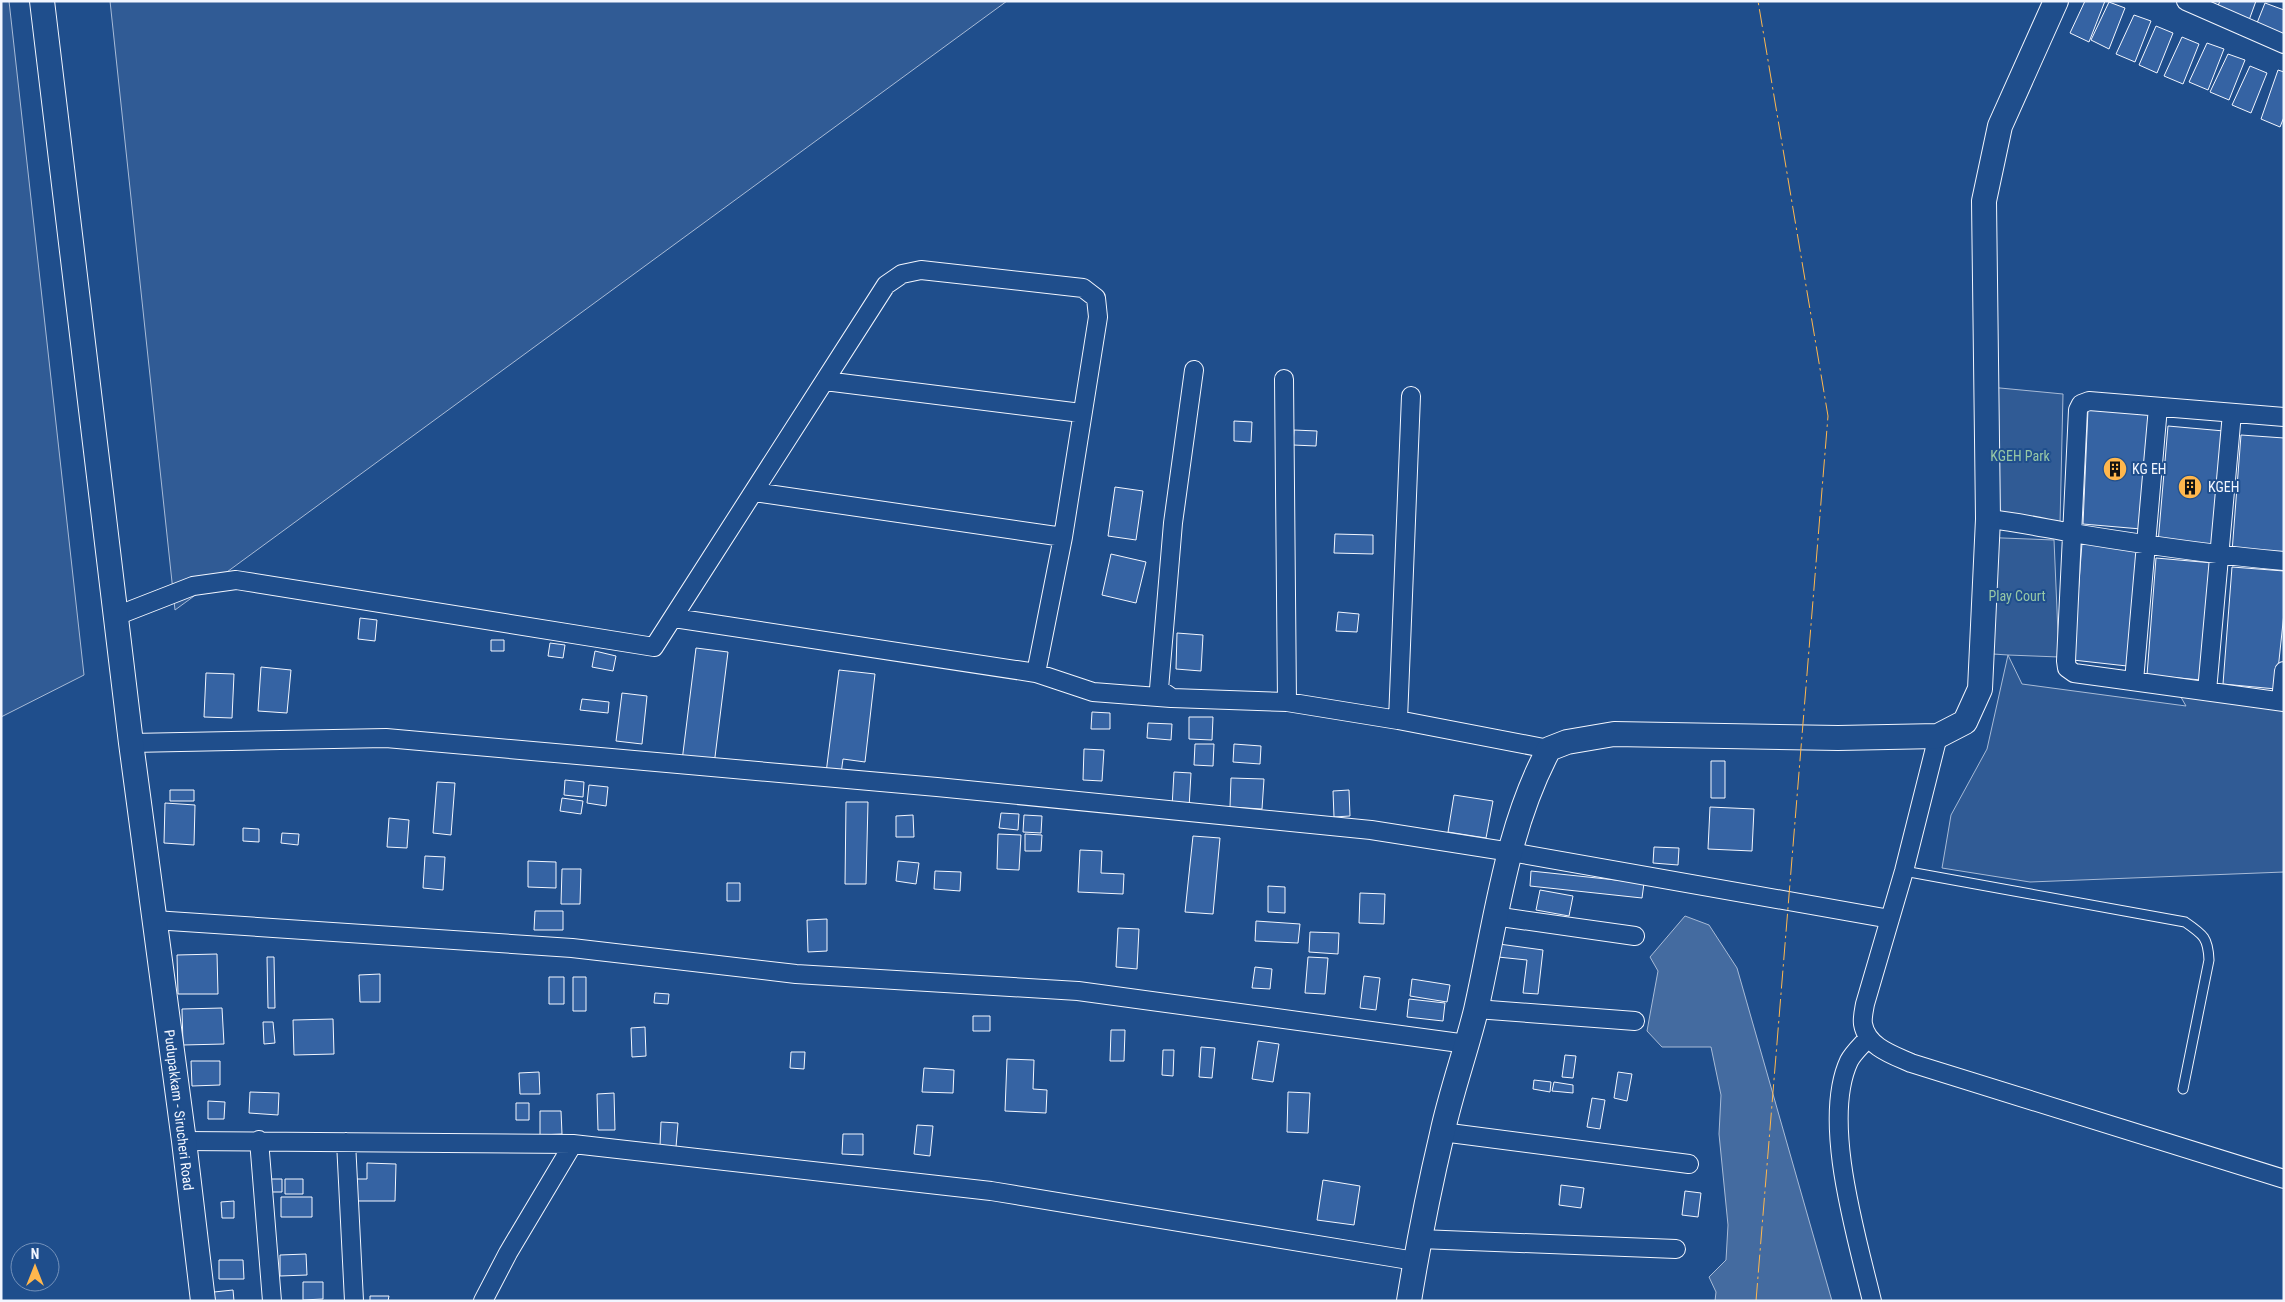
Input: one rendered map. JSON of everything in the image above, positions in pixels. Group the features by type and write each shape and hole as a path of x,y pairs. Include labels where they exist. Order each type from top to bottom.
{"street":[{"name":"Pudupakkam - Sirucheri Road","path":"42,1 116,616 203,1301"},
{"path":"674,618 1036,673 1093,692 1172,698 1286,702 1398,720 1549,748 1567,742 1614,734 1838,738 1938,736 1965,722 1980,689 1988,519 1984,201 2000,126 2056,1"},
{"path":"2198,3 2284,44"},
{"path":"116,616 193,586 236,580 654,647 886,285 902,274 921,270 1083,288 1096,298 1098,317 1081,413 1063,537 1036,673"},
{"path":"1172,698 1159,689 1158,675 1173,523 1194,370"},
{"path":"1284,379 1286,702"},
{"path":"825,381 1081,413"},
{"path":"1398,720 1410,396"},
{"path":"2284,417 2088,402 2081,404 2078,410 2066,661 2067,668 2074,673 2282,701 2284,671"},
{"path":"2134,681 2158,407"},
{"path":"2207,691 2221,556 2232,413"},
{"path":"754,492 1063,537"},
{"path":"1988,519 2017,521 2072,533 2221,556 2284,562"},
{"path":"1938,736 1904,870 1865,1004 1863,1024 1868,1038 1885,1051 1911,1063 2284,1179"},
{"path":"132,743 386,738 937,787 1371,830 1511,852 1890,919"},
{"path":"1409,1301 1442,1132 1476,1009 1494,916 1520,815 1532,779 1549,748"},
{"path":"1494,916 1635,936"},
{"path":"154,920 572,948 796,974 1078,991 1467,1044"},
{"path":"1476,1009 1635,1021"},
{"path":"1868,1038 1850,1060 1840,1089 1840,1141 1847,1196 1872,1301"},
{"path":"1442,1132 1689,1164"},
{"path":"184,1141 259,1140 573,1144 991,1191 1418,1250 1676,1249"},
{"path":"259,1140 272,1301"},
{"path":"346,1142 354,1301"},
{"path":"483,1301 508,1252 573,1144"}],"lane":[{"path":"1904,870 2185,922 2200,932 2208,942 2210,960 2184,1089"}],"shaded area":[{"path":"1,1 9,1 84,675 1,717"},
{"path":"110,1 1007,1 175,610"},
{"name":"KGEH Park","path":"1979,386 2063,394 2060,524 1978,519"},
{"name":"Play Court","path":"1977,537 2054,540 2059,657 1978,653"},
{"path":"2008,655 2022,684 2186,706 2178,692 2284,707 2284,872 2030,882 1942,868 1951,815 1987,749"},
{"path":"1685,916 1709,925 1737,968 1832,1301 1715,1301 1716,1292 1709,1277 1726,1260 1728,1225 1719,1134 1721,1095 1711,1047 1662,1047 1647,1031 1658,971 1650,957"}],"building":[{"path":"2085,1 2105,1 2089,42 2070,33"},
{"path":"2220,1 2256,1 2248,23 2217,8"},
{"path":"2109,2 2125,8 2109,49 2091,40"},
{"path":"2265,3 2284,10 2284,36 2257,23"},
{"path":"2134,15 2151,21 2135,62 2116,54"},
{"path":"2156,26 2173,33 2157,73 2139,65"},
{"path":"2182,37 2199,44 2183,84 2164,76"},
{"path":"2207,43 2224,49 2208,90 2189,82"},
{"path":"2228,54 2245,60 2229,100 2210,92"},
{"path":"2250,66 2267,73 2251,113 2232,105"},
{"path":"2278,70 2284,72 2284,117 2280,127 2261,119"},
{"name":"KG EH","path":"2088,409 2149,414 2141,529 2083,524"},
{"path":"1234,421 1252,422 1251,442 1234,441"},
{"name":"KGEH","path":"2168,426 2224,431 2212,549 2158,543"},
{"path":"1294,430 1317,431 1316,446 1293,445"},
{"name":"KGEH","path":"2241,435 2284,438 2284,557 2232,552"},
{"path":"1115,487 1143,491 1136,540 1108,536"},
{"path":"1335,534 1373,535 1373,554 1334,553"},
{"path":"2082,543 2138,548 2127,666 2073,660"},
{"path":"1111,554 1146,562 1136,603 1102,595"},
{"path":"2156,558 2213,563 2201,680 2147,675"},
{"path":"2232,567 2284,571 2284,613 2276,689 2223,684"},
{"path":"1338,612 1359,614 1357,632 1336,631"},
{"path":"360,618 377,620 375,641 358,639"},
{"path":"1177,633 1203,635 1201,671 1176,669"},
{"path":"491,640 504,640 504,651 491,651"},
{"path":"550,643 565,645 563,658 548,656"},
{"path":"696,648 728,652 714,765 682,761"},
{"path":"595,651 616,656 613,671 592,667"},
{"path":"261,667 291,670 287,713 258,711"},
{"path":"839,670 875,674 865,762 843,759 841,774 826,773"},
{"path":"206,673 234,674 232,718 204,717"},
{"path":"622,693 647,696 642,744 616,741"},
{"path":"582,699 609,702 608,713 580,710"},
{"path":"1092,712 1110,713 1110,729 1091,729"},
{"path":"1189,717 1213,717 1212,740 1189,739"},
{"path":"1148,723 1172,724 1171,740 1147,738"},
{"path":"1195,744 1214,744 1213,766 1194,765"},
{"path":"1234,744 1261,746 1260,764 1233,762"},
{"path":"1084,749 1104,750 1102,781 1083,780"},
{"path":"1711,761 1725,761 1725,798 1711,798"},
{"path":"1174,772 1191,773 1189,808 1172,807"},
{"path":"1231,778 1264,779 1262,809 1230,807"},
{"path":"565,780 584,782 583,797 564,795"},
{"path":"437,782 455,783 451,835 433,833"},
{"path":"589,785 608,787 606,806 587,803"},
{"path":"170,790 194,790 194,801 170,801"},
{"path":"1349,790 1350,816 1334,817 1333,791"},
{"path":"1454,795 1493,801 1486,838 1448,832"},
{"path":"562,798 583,801 581,814 560,811"},
{"path":"846,802 868,802 866,884 845,884"},
{"path":"165,803 195,805 194,845 164,843"},
{"path":"1710,807 1754,809 1752,851 1708,849"},
{"path":"1001,813 1019,814 1018,830 999,828"},
{"path":"913,815 914,837 896,837 896,816"},
{"path":"1024,815 1042,816 1041,833 1023,832"},
{"path":"389,818 409,820 407,848 387,847"},
{"path":"243,828 259,829 259,842 243,841"},
{"path":"282,833 299,834 298,845 281,843"},
{"path":"998,834 1021,835 1019,870 997,869"},
{"path":"1025,834 1042,835 1041,851 1025,851"},
{"path":"1193,836 1220,838 1213,914 1185,912"},
{"path":"1654,847 1679,848 1678,865 1653,863"},
{"path":"1080,850 1102,851 1101,873 1124,874 1123,894 1078,892"},
{"path":"425,856 445,857 443,890 423,888"},
{"path":"528,861 556,862 556,888 528,887"},
{"path":"898,861 919,863 916,884 896,881"},
{"path":"562,869 581,869 580,904 561,904"},
{"path":"935,871 961,872 960,891 934,889"},
{"path":"1531,871 1644,883 1642,898 1530,886"},
{"path":"727,883 740,883 740,901 727,901"},
{"path":"1268,886 1285,887 1285,913 1268,912"},
{"path":"1540,890 1573,896 1569,916 1536,910"},
{"path":"1360,893 1385,894 1384,924 1359,923"},
{"path":"535,911 563,911 563,930 534,930"},
{"path":"827,919 827,951 808,952 807,920"},
{"path":"1256,921 1300,924 1298,943 1255,941"},
{"path":"1118,928 1139,929 1137,969 1116,967"},
{"path":"1310,932 1339,933 1338,954 1309,952"},
{"path":"1499,944 1543,950 1538,994 1523,993 1527,960 1498,957"},
{"path":"217,954 218,994 178,994 177,955"},
{"path":"267,957 274,957 275,1008 268,1008"},
{"path":"1308,957 1328,958 1325,994 1305,993"},
{"path":"1255,967 1272,969 1270,989 1252,988"},
{"path":"380,974 380,1002 360,1002 359,975"},
{"path":"1364,976 1380,978 1376,1010 1360,1008"},
{"path":"549,977 564,977 564,1004 549,1004"},
{"path":"573,977 586,977 586,1011 573,1011"},
{"path":"1412,979 1450,985 1447,1002 1410,996"},
{"path":"655,993 669,994 668,1004 654,1003"},
{"path":"1409,999 1445,1003 1443,1021 1407,1017"},
{"path":"222,1008 224,1044 183,1045 182,1009"},
{"path":"973,1016 990,1016 990,1031 973,1031"},
{"path":"333,1019 334,1054 294,1055 293,1020"},
{"path":"263,1022 273,1022 275,1043 264,1044"},
{"path":"645,1027 646,1056 632,1057 631,1028"},
{"path":"1111,1030 1125,1030 1124,1061 1110,1061"},
{"path":"1258,1041 1279,1044 1273,1082 1252,1079"},
{"path":"1201,1047 1215,1048 1212,1078 1199,1077"},
{"path":"1163,1050 1174,1050 1173,1076 1162,1075"},
{"path":"791,1052 805,1052 804,1069 790,1068"},
{"path":"1565,1055 1576,1056 1573,1078 1562,1077"},
{"path":"1007,1059 1034,1060 1033,1089 1047,1090 1046,1113 1005,1111"},
{"path":"191,1061 220,1061 220,1085 192,1086"},
{"path":"924,1068 954,1070 953,1093 922,1092"},
{"path":"539,1072 540,1094 520,1094 519,1073"},
{"path":"1618,1072 1632,1074 1627,1101 1614,1098"},
{"path":"1534,1080 1551,1082 1550,1092 1533,1089"},
{"path":"1554,1082 1573,1085 1573,1093 1552,1091"},
{"path":"250,1092 279,1093 278,1115 249,1113"},
{"path":"1288,1092 1310,1093 1308,1133 1287,1132"},
{"path":"614,1093 615,1130 598,1130 597,1094"},
{"path":"1592,1098 1605,1100 1600,1129 1587,1127"},
{"path":"208,1101 225,1102 224,1119 208,1119"},
{"path":"516,1103 529,1103 529,1120 516,1120"},
{"path":"540,1111 561,1111 562,1134 540,1135"},
{"path":"661,1122 678,1123 676,1147 660,1146"},
{"path":"917,1125 933,1126 930,1156 914,1154"},
{"path":"843,1134 863,1134 863,1155 842,1154"},
{"path":"367,1163 396,1164 395,1201 356,1201 356,1179 367,1179"},
{"path":"264,1179 282,1179 282,1192 265,1192"},
{"path":"285,1179 303,1179 303,1194 285,1194"},
{"path":"1323,1180 1360,1186 1354,1225 1317,1220"},
{"path":"1561,1185 1584,1188 1581,1208 1559,1205"},
{"path":"1685,1191 1701,1193 1698,1217 1682,1215"},
{"path":"281,1197 312,1197 312,1217 281,1217"},
{"path":"234,1201 234,1218 222,1218 221,1202"},
{"path":"306,1254 307,1275 280,1276 280,1255"},
{"path":"219,1260 243,1260 244,1279 219,1279"},
{"path":"303,1282 323,1282 323,1299 303,1300"},
{"path":"233,1290 234,1301 215,1301 214,1292"},
{"path":"370,1296 389,1296 388,1301 370,1301"}],"power":[{"path":"1756,1301 1828,416 1758,1"}],"place":[{"name":"KG EH","path":"2115,469"},
{"name":"KGEH","path":"2190,487"}]}
